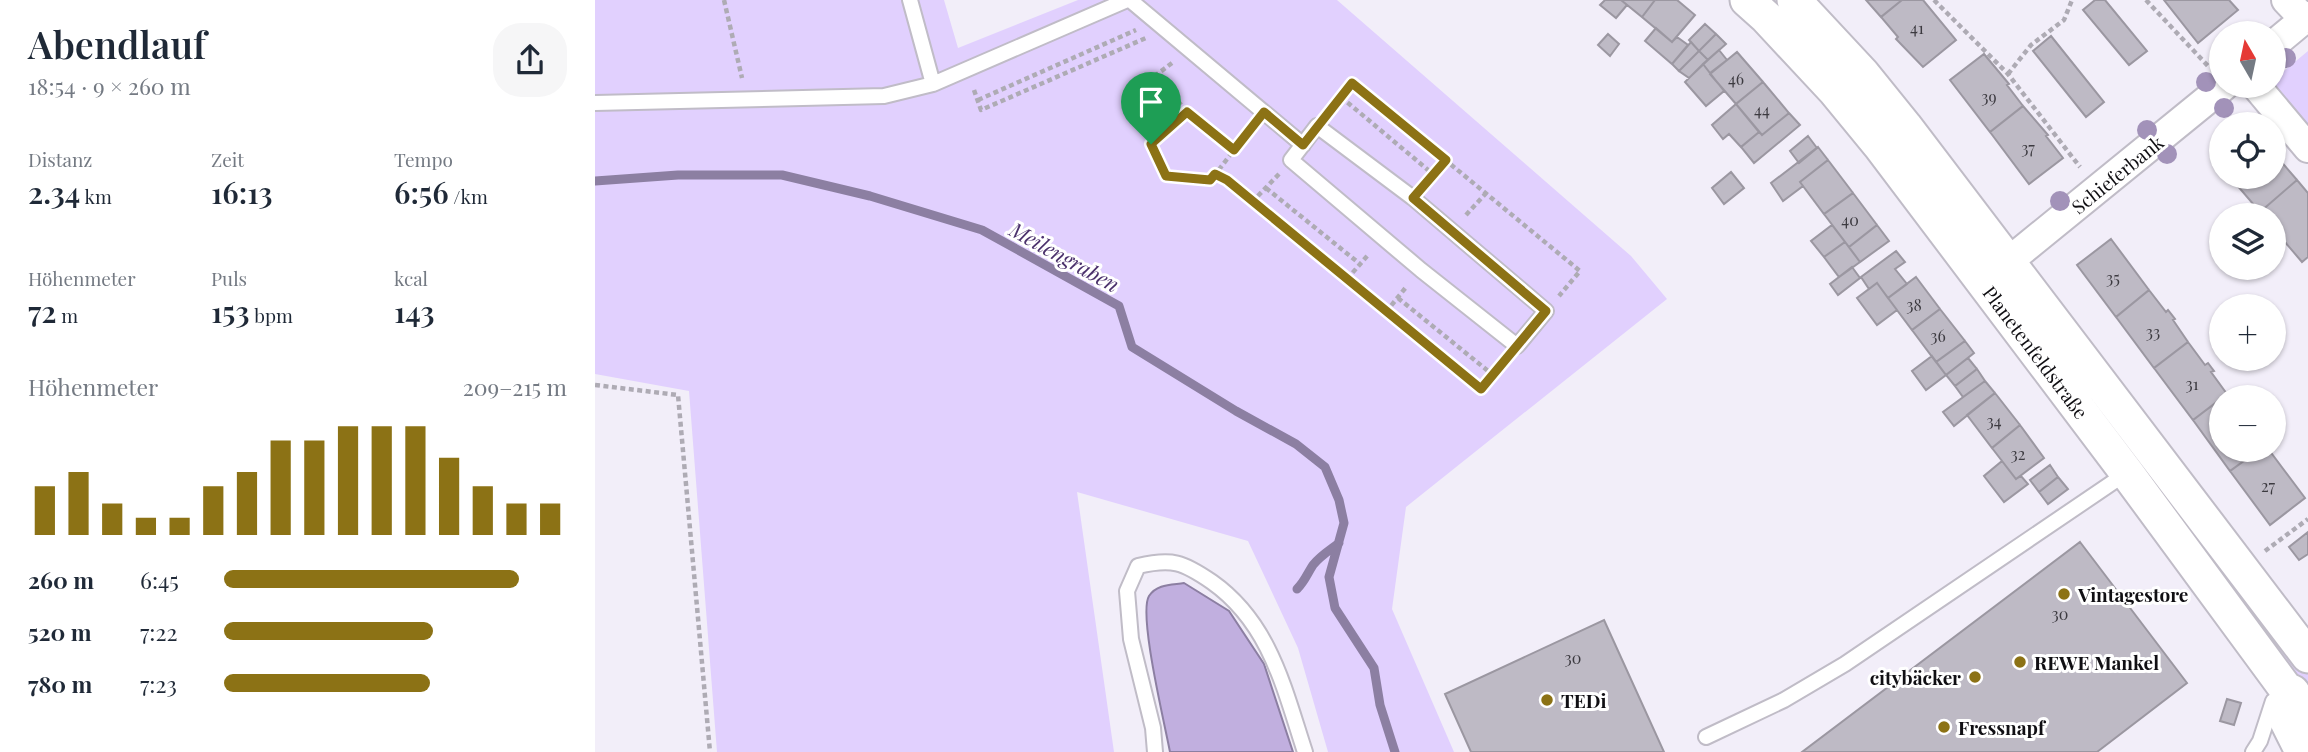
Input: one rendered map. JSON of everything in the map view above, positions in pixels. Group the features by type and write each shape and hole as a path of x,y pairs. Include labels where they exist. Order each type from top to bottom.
{"highway":[{"path":"2293,698 2287,716 2305,752"}],"street":[{"name":"Planetenfeldstraße","path":"1747,0 1835,91 2141,463 2245,572 2308,656"},
{"name":"Planetenfeldstraße","path":"1794,0 1863,74 2009,261 2141,463 2229,611 2293,698"},
{"path":"2286,28 2299,12"},
{"name":"Schieferbank","path":"2009,261 2097,190 2209,90"},
{"path":"2266,98 2308,148"}],"lane":[{"path":"910,0 933,85"},
{"path":"595,103 884,96 933,85 1128,0 1303,145"},
{"path":"1317,127 1413,198 1546,311 1517,346 1421,270 1291,160 1303,145 1317,127"},
{"path":"1706,737 1784,700 1845,664 2141,463"},
{"path":"1155,752 1153,728 1131,639 1127,591 1138,566 1163,561 1192,569 1220,588 1247,614 1265,640 1278,668 1305,752"},
{"path":"2253,752 2270,713 2293,698"}],"path":[{"path":"724,0 747,100"},
{"path":"1934,0 2008,74 2097,190"},
{"path":"2008,74 2031,45 2064,20 2072,0"},
{"path":"2146,0 2209,68"},
{"path":"978,100 1161,26"},
{"path":"981,110 1161,26"},
{"path":"1190,50 1156,75 1132,83 1130,90 1166,176 1210,180 1264,112"},
{"path":"1156,75 1187,112 1234,150"},
{"path":"1317,127 1352,83 1580,271 1546,311"},
{"path":"1341,97 1434,175"},
{"path":"1151,144 1187,112"},
{"path":"1253,201 1291,160"},
{"path":"1413,198 1446,160"},
{"path":"1215,174 1253,201 1481,389 1517,346"},
{"path":"1266,188 1360,264"},
{"path":"1452,231 1487,192"},
{"path":"1347,279 1383,238"},
{"path":"1385,312 1421,270"},
{"path":"1398,298 1493,376"},
{"path":"595,385 678,395 710,752"},
{"path":"2245,572 2264,552 2308,519"}],"shaded area":[{"path":"595,0 944,0 958,48 1078,0 1337,0 1631,256 1667,299 1406,507 1392,609 1454,752 1328,752 1298,648 1248,541 1077,492 1114,752 717,752 689,391 595,374"},
{"path":"2308,51 2308,127 2283,98 2286,98 2286,69"},
{"path":"2198,526 2308,673 2308,693 2186,535"},
{"path":"1184,583 1229,611 1264,664 1293,752 1170,752 1149,646 1147,607 1149,596 1156,589"}],"building":[{"path":"1605,0 1621,0 1627,5 1616,18 1600,5"},
{"path":"1621,0 1655,0 1642,17"},
{"path":"1655,0 1677,0 1695,15 1672,42 1642,17"},
{"path":"1866,0 1902,0 1881,17"},
{"path":"1902,0 1923,0 1956,40 1923,67 1896,39 1898,37 1881,17"},
{"path":"2095,0 2105,0 2147,51 2129,65 2083,10"},
{"path":"2164,0 2229,0 2238,10 2225,21 2209,21 2209,34 2198,43"},
{"path":"1705,24 1716,34 1699,51 1689,40"},
{"path":"1656,28 1672,42 1677,37 1688,45 1672,64 1645,41"},
{"path":"1608,34 1619,44 1610,56 1598,45"},
{"path":"1716,34 1726,44 1708,60 1699,51"},
{"path":"2051,36 2104,102 2086,117 2033,51"},
{"path":"1691,42 1699,51 1679,71 1672,64"},
{"path":"1719,50 1727,60 1710,73 1703,64"},
{"path":"1699,51 1708,60 1689,78 1679,71"},
{"path":"1737,52 1763,82 1736,104 1710,74"},
{"path":"1984,54 2023,106 1990,132 1950,80"},
{"path":"1703,64 1724,91 1706,106 1685,82"},
{"path":"1763,82 1789,113 1762,135 1736,104"},
{"path":"1736,104 1759,132 1741,147 1729,134 1723,139 1712,125"},
{"path":"2023,106 2048,135 2046,136 2063,158 2029,184 1990,132"},
{"path":"1789,113 1800,125 1754,163 1741,147 1759,132 1762,135"},
{"path":"1808,136 1817,148 1799,163 1790,151"},
{"path":"1818,147 1828,160 1800,182 1803,186 1783,201 1771,183"},
{"path":"1828,160 1853,193 1824,214 1800,182"},
{"path":"2286,167 2297,180 2270,203 2252,203 2240,189 2286,189"},
{"path":"1731,172 1744,188 1724,204 1712,188"},
{"path":"2297,180 2308,193 2308,257 2302,262 2286,243 2286,203 2270,203"},
{"path":"1853,193 1877,225 1849,247 1824,214"},
{"path":"1832,225 1845,242 1824,257 1811,241"},
{"path":"1877,225 1889,241 1860,262 1849,247"},
{"path":"2111,239 2149,290 2116,317 2077,265"},
{"path":"1845,242 1860,262 1839,277 1824,257"},
{"path":"1896,251 1905,262 1895,269 1907,284 1888,298 1877,283 1869,289 1861,277"},
{"path":"1852,267 1860,278 1838,295 1830,284"},
{"path":"1916,277 1940,309 1912,330 1888,298"},
{"path":"1877,283 1897,310 1877,325 1857,298"},
{"path":"2149,290 2175,319 2173,320 2188,342 2154,368 2116,317"},
{"path":"1940,309 1965,341 1936,362 1912,330"},
{"path":"1965,341 1974,353 1946,375 1936,362"},
{"path":"2188,342 2205,365 2208,363 2209,371 2214,371 2211,372 2220,385 2209,385 2209,408 2193,420 2154,368"},
{"path":"1932,356 1946,375 1926,390 1912,371"},
{"path":"1968,358 1977,369 1955,386 1946,375"},
{"path":"1977,369 1985,381 1963,397 1955,386"},
{"path":"1985,381 1995,393 1954,426 1943,412"},
{"path":"1995,393 2020,425 1992,448 1967,415"},
{"path":"2209,408 2209,442 2193,420"},
{"path":"2020,425 2044,458 2016,479 1992,448"},
{"path":"2002,461 2016,479 2021,476 2028,484 2004,502 1984,476"},
{"path":"2223,462 2242,462 2230,471"},
{"path":"2242,462 2278,462 2305,498 2270,525 2230,471"},
{"path":"2050,465 2058,477 2039,492 2030,480"},
{"path":"2058,477 2068,489 2048,504 2039,492"},
{"path":"2308,532 2308,554 2299,560 2289,547"},
{"path":"2080,542 2187,683 2097,752 1802,752"},
{"path":"1604,620 1664,752 1471,752 1445,694"},
{"path":"2227,699 2241,703 2234,725 2220,721"}],"waterway":[{"name":"Meilengraben","path":"595,181 678,175 782,175 870,196 982,230 1119,306 1132,347 1236,411 1296,444 1325,467 1339,500 1344,523 1329,577 1335,608 1374,668 1380,705 1395,752"},
{"path":"1297,589 1313,565 1339,543"}],"place":[{"name":"Vintagestore","path":"2064,594"},
{"name":"REWE Mankel","path":"2020,662"},
{"name":"citybäcker","path":"1975,677"},
{"name":"TEDi","path":"1547,700"},
{"name":"Fressnapf","path":"1944,727"}],"route":[{"path":"1352,83 1446,160 1413,198 1546,311 1481,389 1227,180 1215,174 1210,180 1166,176 1151,144 1187,112 1234,150 1264,112 1303,145 1352,83"}]}
